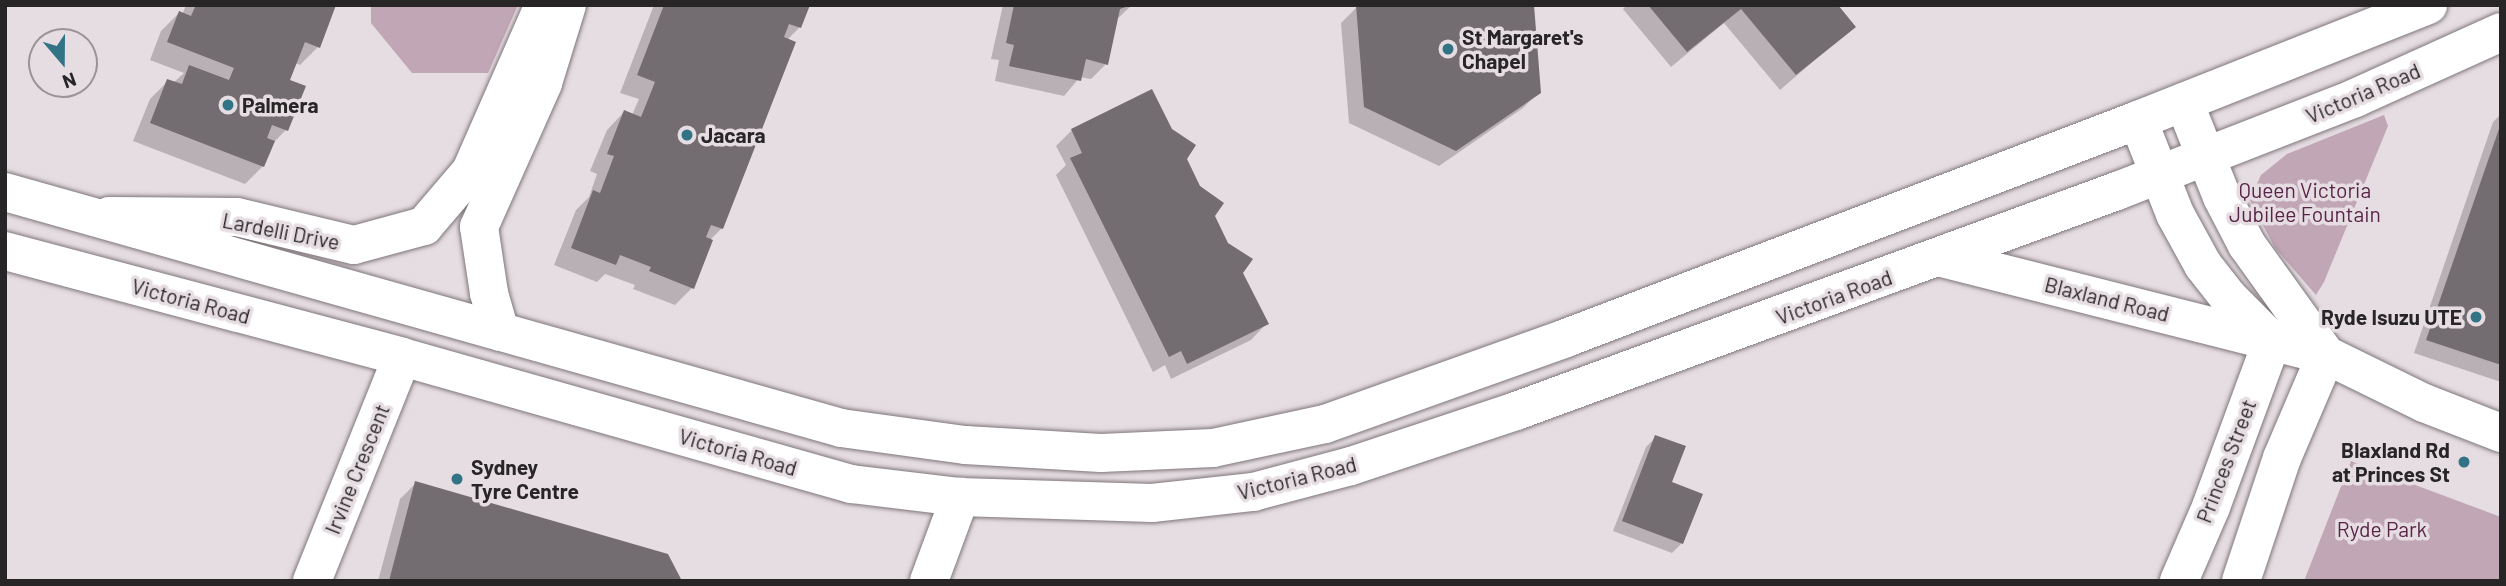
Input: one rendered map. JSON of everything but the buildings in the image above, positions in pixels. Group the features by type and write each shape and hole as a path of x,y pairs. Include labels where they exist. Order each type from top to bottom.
{"main road":[{"name":"Lardelli Drive","path":"92,215 237,217 354,245 424,226 471,171 544,5"},
{"path":"500,332 489,293 479,227 543,83 567,5"},
{"path":"5,192 841,428 965,446 1074,452 1213,448 1325,424 1566,338 2184,102 2394,12 2428,5"},
{"name":"Victoria Road","path":"5,251 402,357 851,484 960,497 1152,503 1253,492 1352,466 1516,411 1942,258 2205,157 2355,97 2501,32"},
{"name":"Blaxland Road","path":"2184,102 2205,157 2247,245 2326,355"},
{"path":"2138,120 2175,214 2203,265 2228,297 2272,341"},
{"name":"Blaxland Road","path":"1942,258 2326,355 2424,403 2501,433"},
{"name":"Princes Street","path":"2179,581 2211,507 2272,341"},
{"path":"2241,581 2282,458 2326,355"},
{"name":"Irvine Crescent","path":"312,581 402,357"},
{"path":"929,581 960,497"}],"green space":[{"path":"371,5 518,5 488,73 412,73 371,23"},
{"name":"Queen Victoria Jubilee Fountain","path":"2384,115 2388,126 2324,282 2316,295 2275,248 2250,200 2261,175 2287,154"},
{"name":"Ryde Park","path":"2351,461 2501,517 2501,581 2304,581"}],"place":[{"name":"St Margaret's Chapel","path":"1448,49"},
{"name":"Palmera","path":"228,105"},
{"name":"Jacara","path":"687,135"},
{"name":"Ryde Isuzu UTE","path":"2476,317"},
{"name":"Blaxland Rd at Princes St","path":"2464,462"},
{"name":"Sydney Tyre Centre","path":"457,479"}]}
